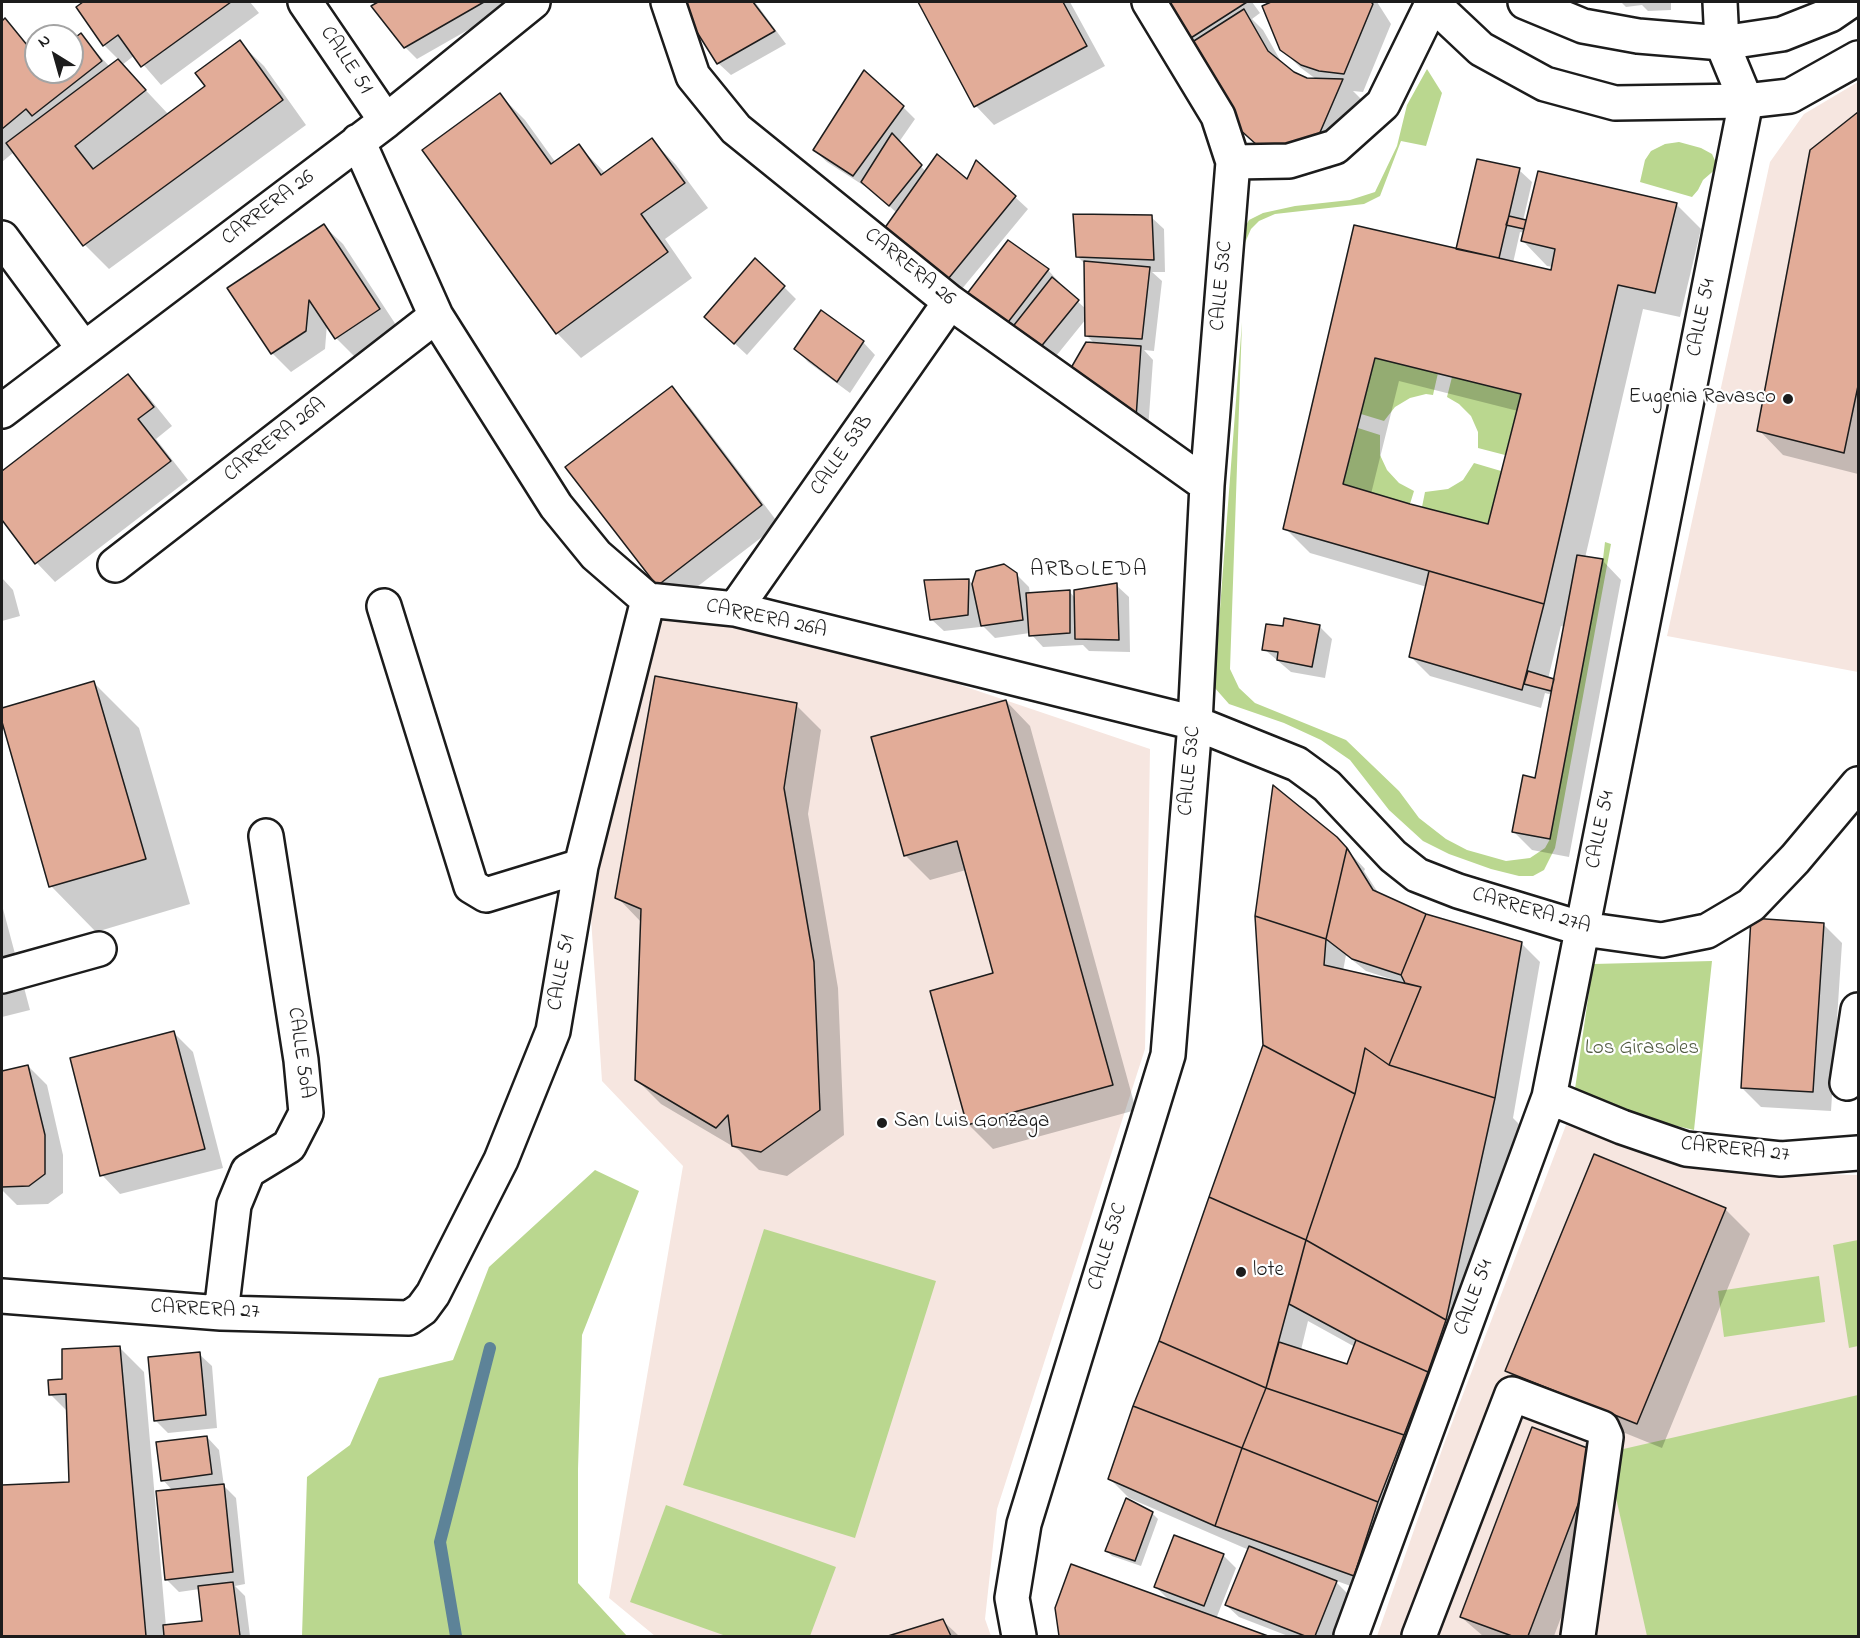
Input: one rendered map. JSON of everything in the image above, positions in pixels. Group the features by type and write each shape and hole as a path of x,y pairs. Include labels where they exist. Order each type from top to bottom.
{"street":[{"name":"CALLE 51","path":"304,2 386,121"},
{"name":"CARRERA 26","path":"2,411 386,121 533,2"},
{"name":"CARRERA 26","path":"668,2 693,76 736,129 950,302 1207,485"},
{"path":"1149,2 1218,116 1233,162 1289,161 1335,147 1383,104 1431,3 1481,49 1545,84 1615,103 1746,101 1790,96 1858,58"},
{"path":"1525,2 1583,26 1638,36 1722,43 1782,34 1830,15 1849,2"},
{"path":"1720,2 1722,43 1746,101"},
{"name":"CALLE 54","path":"1351,1636 1549,1097 1746,101"},
{"path":"358,141 436,316 556,506 596,555 648,600"},
{"name":"CALLE 53C","path":"1019,1636 1012,1598 1024,1524 1168,1055 1195,723 1207,485 1233,162"},
{"path":"2,238 84,349"},
{"name":"CALLE 53B","path":"735,609 950,302"},
{"name":"CARRERA 26A","path":"115,566 436,316"},
{"name":"CALLE 51","path":"409,1318 422,1309 433,1294 501,1160 553,1031 581,866 648,600"},
{"name":"CARRERA 26A","path":"648,600 735,609 1195,723"},
{"path":"384,606 471,886 486,895 581,866"},
{"name":"CARRERA 27A","path":"1195,723 1297,764 1328,786 1393,856 1418,875 1458,891 1583,929 1662,940 1707,931 1751,905 1854,800"},
{"name":"CALLE 50A","path":"220,1313 234,1205 248,1171 289,1146 306,1113 301,1060 266,836"},
{"path":"2,976 99,949"},
{"path":"1848,1083 1858,1011"},
{"name":"CARRERA 27","path":"1549,1097 1622,1127 1686,1149 1781,1159 1858,1153"},
{"name":"CARRERA 27","path":"2,1296 220,1313 409,1318"},
{"path":"1419,1636 1512,1394 1602,1428 1606,1437 1578,1636"}],"shaded area":[{"name":"Eugenia Ravasco","path":"1858,82 1858,672 1667,636 1770,162 1804,114"},
{"name":"San Luis Gonzaga","path":"648,600 735,609 1150,749 1145,1049 997,1509 985,1619 991,1636 655,1636 609,1598 683,1166 602,1081 591,918"},
{"path":"1566,1125 1685,1166 1767,1173 1858,1175 1858,1636 1377,1636 1444,1444"}],"green space":[{"path":"1427,69 1442,93 1426,146 1401,141 1380,196 1364,204 1275,214 1259,221 1251,229 1244,245 1243,256 1242,234 1244,229 1249,220 1263,213 1295,206 1350,200 1375,192 1397,146 1407,105"},
{"path":"1679,142 1701,148 1712,154 1718,167 1703,180 1692,197 1640,182 1645,160 1651,151 1665,144"},
{"path":"1242,322 1230,669 1239,688 1255,703 1346,740 1399,791 1419,818 1446,839 1467,850 1506,861 1530,858 1545,848 1550,839 1605,542 1611,544 1555,848 1544,870 1533,876 1519,876 1491,869 1449,854 1423,841 1389,810 1350,760 1321,740 1284,723 1229,704 1214,687"},
{"path":"1375,358 1438,373 1433,395 1426,394 1410,398 1395,407 1384,421 1361,414"},
{"path":"1452,377 1521,394 1505,455 1478,448 1478,432 1471,416 1459,404 1447,397"},
{"path":"1358,428 1380,435 1380,455 1387,470 1399,483 1414,491 1410,504 1343,484"},
{"path":"1474,463 1501,471 1488,524 1422,507 1425,492 1448,489 1463,480"},
{"name":"Los Girasoles","path":"1712,961 1694,1130 1626,1114 1575,1089 1593,964"},
{"path":"595,1170 639,1191 582,1335 578,1469 578,1583 627,1636 302,1636 307,1477 350,1445 379,1378 453,1360 489,1267"},
{"path":"764,1229 936,1281 855,1538 683,1485"},
{"path":"1858,1240 1858,1346 1849,1348 1833,1245"},
{"path":"1819,1276 1825,1322 1724,1337 1718,1291"},
{"path":"1858,1395 1858,1636 1647,1636 1606,1453"},
{"path":"666,1505 836,1567 810,1636 726,1636 630,1602"}],"building":[{"path":"83,2 231,2 141,67 118,35 103,46 76,7"},
{"path":"378,2 484,2 404,48 371,6"},
{"path":"678,2 753,2 775,31 717,64"},
{"path":"918,2 1063,2 1087,46 974,107"},
{"path":"1170,2 1247,2 1183,43 1160,8"},
{"path":"1271,2 1371,2 1373,4 1344,74 1319,71 1301,65 1280,50 1262,6"},
{"path":"1244,9 1268,51 1294,72 1307,78 1343,79 1312,151 1258,146 1227,118 1186,46"},
{"path":"5,18 24,41 24,84 73,84 32,116 26,109 2,129 2,21"},
{"path":"84,37 102,61 84,75"},
{"path":"240,40 283,100 83,246 6,143 118,59 146,90 75,146 93,169 205,86 195,73"},
{"path":"864,70 904,106 853,176 813,150"},
{"path":"500,93 551,164 579,144 601,175 652,138 685,183 641,214 668,252 556,334 422,150"},
{"path":"1858,112 1858,386 1844,453 1757,431 1810,150"},
{"path":"892,133 922,165 889,206 861,182"},
{"path":"937,154 967,179 976,160 1016,196 948,279 884,229"},
{"path":"1477,159 1520,168 1499,258 1456,249"},
{"path":"1538,171 1677,203 1655,293 1618,285 1544,604 1283,529 1354,225 1551,270 1555,249 1521,241","holes":["1375,358 1521,394 1488,524 1343,484"]},
{"path":"1073,214 1152,215 1154,260 1076,257"},
{"path":"1509,216 1526,220 1524,229 1506,225"},
{"path":"324,224 380,309 335,339 309,300 306,331 271,354 227,288"},
{"path":"1008,240 1049,269 1002,330 963,299"},
{"path":"755,258 785,286 734,344 704,317"},
{"path":"1084,261 1150,267 1142,339 1085,336"},
{"path":"1052,277 1079,300 1035,354 1007,334"},
{"path":"821,310 864,341 837,382 794,349"},
{"path":"1086,342 1141,346 1136,418 1064,380"},
{"path":"128,374 154,407 138,419 171,461 35,564 2,520 2,471"},
{"path":"672,386 762,505 657,586 565,467"},
{"path":"1577,555 1603,559 1550,839 1512,832 1523,775 1535,778"},
{"path":"1004,564 1017,573 1023,620 981,626 972,584 976,571"},
{"path":"1429,571 1544,604 1522,690 1409,657"},
{"path":"969,579 968,615 930,620 924,580"},
{"path":"1117,583 1119,640 1075,639 1074,590"},
{"path":"1070,590 1070,633 1029,636 1026,593"},
{"path":"1284,618 1320,625 1312,667 1277,660 1278,652 1262,650 1266,624 1283,626"},
{"path":"1528,671 1554,679 1551,691 1524,684"},
{"path":"655,676 797,703 784,788 814,962 820,1110 761,1152 732,1146 728,1115 716,1128 635,1080 641,909 615,898"},
{"path":"94,681 146,859 49,887 2,722 2,708"},
{"path":"1006,700 1113,1085 967,1125 930,991 993,973 957,841 904,856 871,737"},
{"path":"1273,785 1337,837 1347,848 1326,939 1255,916"},
{"path":"1347,848 1373,890 1426,914 1401,975 1352,959 1326,939"},
{"path":"1426,914 1522,942 1495,1098 1389,1065 1421,987 1405,983 1401,975"},
{"path":"1255,916 1326,939 1324,965 1421,987 1389,1065 1365,1048 1355,1094 1263,1045"},
{"path":"1751,918 1824,923 1813,1092 1741,1088"},
{"path":"174,1031 205,1149 100,1176 70,1058"},
{"path":"1263,1045 1355,1094 1306,1240 1209,1197"},
{"path":"1365,1048 1389,1065 1495,1098 1446,1320 1306,1240 1355,1094"},
{"path":"28,1065 45,1135 45,1174 29,1186 2,1187 2,1071"},
{"path":"1594,1154 1726,1208 1637,1424 1505,1371"},
{"name":"lote","path":"1209,1197 1306,1240 1266,1388 1159,1341"},
{"name":"lote","path":"1306,1240 1446,1320 1428,1372 1356,1340 1289,1304"},
{"name":"lote","path":"1356,1340 1428,1372 1404,1435 1266,1388 1279,1342 1347,1364"},
{"path":"1159,1341 1266,1388 1242,1448 1133,1406"},
{"path":"120,1346 146,1636 2,1636 2,1485 69,1482 66,1394 49,1395 48,1380 62,1379 62,1349"},
{"path":"200,1352 206,1415 154,1421 148,1357"},
{"path":"1266,1388 1404,1435 1378,1502 1242,1448"},
{"path":"1133,1406 1242,1448 1215,1526 1108,1479"},
{"path":"1532,1427 1598,1452 1528,1636 1512,1636 1460,1617"},
{"path":"207,1436 212,1474 161,1481 156,1442"},
{"path":"1242,1448 1378,1502 1354,1576 1215,1526"},
{"path":"224,1484 233,1572 165,1580 156,1491"},
{"path":"1126,1498 1153,1512 1135,1561 1105,1551"},
{"path":"1174,1535 1224,1554 1204,1606 1154,1587"},
{"path":"1249,1546 1337,1581 1315,1636 1305,1636 1225,1605"},
{"path":"1071,1564 1268,1636 1059,1636 1055,1608"},
{"path":"233,1582 240,1636 164,1636 163,1625 202,1621 198,1586"},
{"path":"943,1619 951,1636 888,1636"}],"waterway":[{"path":"456,1636 440,1542 490,1348"}],"place":[{"name":"Eugenia Ravasco","path":"1788,399"},
{"name":"San Luis Gonzaga","path":"882,1123"},
{"name":"lote","path":"1241,1272"}],"district":[{"name":"ARBOLEDA","path":"1089,571"}]}
